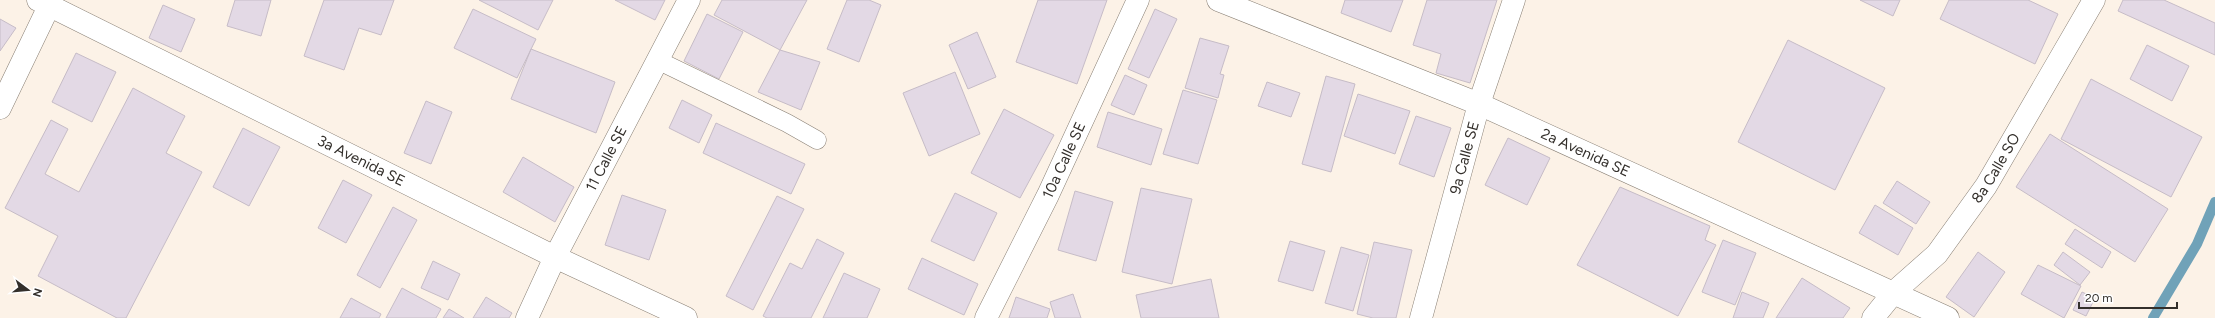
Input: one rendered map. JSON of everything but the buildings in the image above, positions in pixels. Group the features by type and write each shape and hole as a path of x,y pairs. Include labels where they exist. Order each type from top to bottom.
{"street":[{"name":"11 Calle SE","path":"527,318 555,256 689,0"},
{"name":"10a Calle SE","path":"986,318 1048,195 1138,0"},
{"name":"2a Avenida SE","path":"1218,0 1479,104 1894,292 1948,318"},
{"name":"9a Calle SE","path":"1421,318 1479,104 1514,0"},
{"name":"8a Calle SO","path":"1873,318 1894,292 1937,254 1986,186 2094,0"},
{"path":"0,108 47,2"},
{"name":"3a Avenida SE","path":"47,2 555,256 686,318"}],"lane":[{"path":"657,60 787,123 817,140"}],"waterway":[{"path":"2153,318 2197,244 2215,202"}]}
